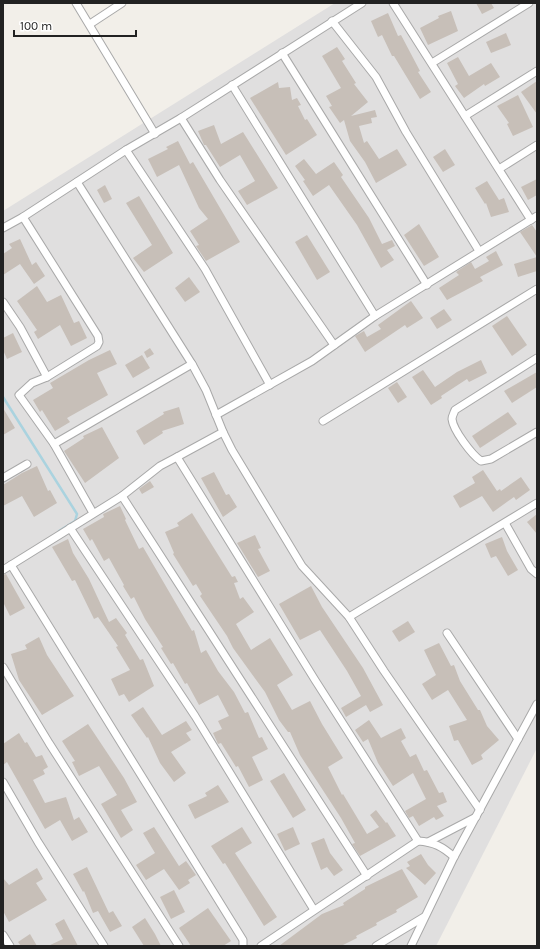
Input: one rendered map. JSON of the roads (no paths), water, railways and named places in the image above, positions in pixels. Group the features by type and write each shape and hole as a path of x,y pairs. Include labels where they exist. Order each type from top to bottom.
{"street":[{"path":"76,3 155,134"},
{"path":"90,24 122,3"},
{"path":"3,228 23,217 126,150 181,118 232,84 362,3"},
{"path":"216,415 312,361 375,316 534,218 499,169 393,3"},
{"path":"432,63 529,3"},
{"path":"332,21 376,77 406,132 479,251"},
{"path":"282,53 427,285"},
{"path":"465,116 537,72"},
{"path":"232,84 375,316"},
{"path":"181,118 224,186 334,345"},
{"path":"499,169 537,145"},
{"path":"126,150 205,269 270,385"},
{"path":"77,182 192,364 232,450 302,566 349,617 478,814"},
{"path":"23,217 98,336 99,342 97,346 47,377 32,383 19,394 54,444 93,513"},
{"path":"323,421 537,289"},
{"path":"3,302 20,327 47,377"},
{"path":"537,358 455,410 452,418 454,425 473,456 481,461 491,460 537,432"},
{"path":"54,444 192,364"},
{"path":"3,570 122,496 160,466 223,432"},
{"path":"177,457 315,680 418,841"},
{"path":"3,478 27,464"},
{"path":"122,496 367,876"},
{"path":"349,617 537,503"},
{"path":"505,523 531,568 536,572"},
{"path":"70,528 195,716 314,910"},
{"path":"11,565 243,940 243,946"},
{"path":"447,633 518,739"},
{"path":"3,667 49,743 179,946"},
{"path":"411,946 454,857 537,704"},
{"path":"3,782 38,842 104,946"},
{"path":"428,842 478,814"},
{"path":"261,946 418,841 428,842 443,847 454,857"},
{"path":"376,946 425,916"},
{"path":"3,935 10,946"}],"waterway":[{"path":"3,397 77,514 75,521 59,531"}]}
